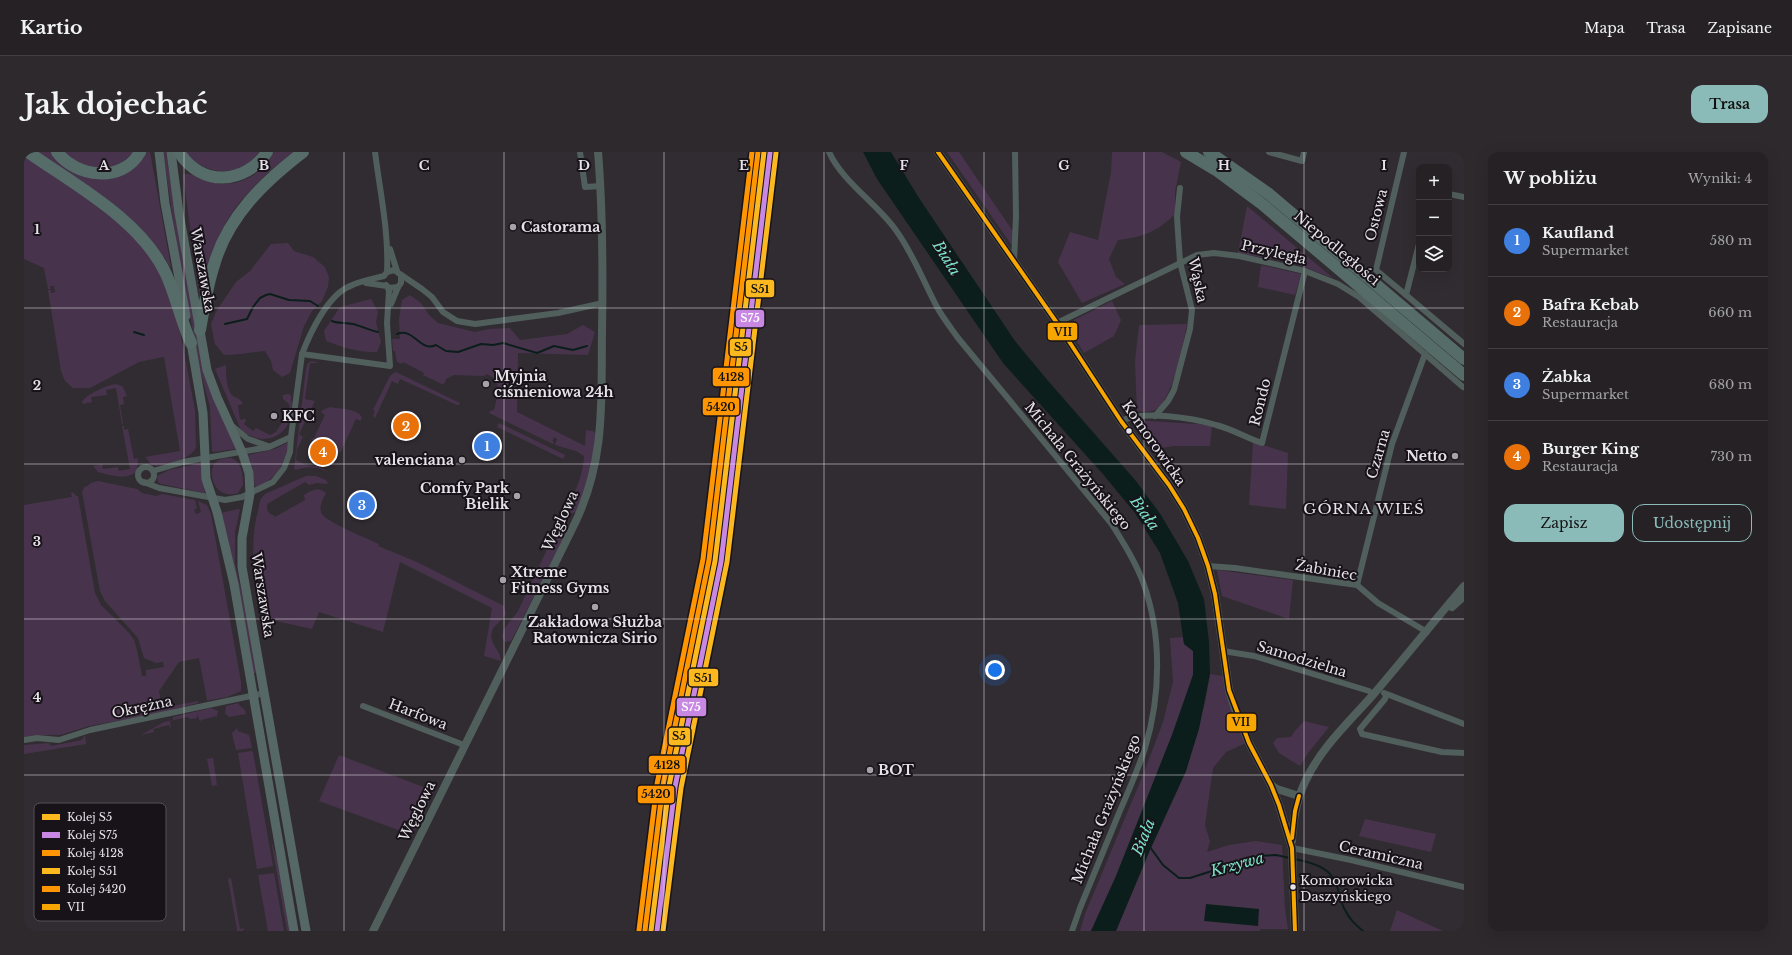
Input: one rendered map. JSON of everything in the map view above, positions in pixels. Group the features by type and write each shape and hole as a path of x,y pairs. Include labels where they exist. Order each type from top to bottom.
{"highway":[{"path":"28,152 115,213 139,236 166,273 183,326 191,343"},
{"path":"56,152 63,161 74,168 86,173 101,174 115,172 127,165 140,152"},
{"path":"179,152 187,162 198,171 209,176 220,178 242,175 256,165 267,152"},
{"path":"200,330 214,264 230,226 261,187 303,152"},
{"name":"Niepodległości","path":"1186,152 1216,170 1262,204 1463,381"},
{"name":"Niepodległości","path":"1209,152 1269,194 1464,359"}],"main road":[{"name":"Warszawska","path":"159,152 165,203 203,412 206,479 234,584 294,931"},
{"name":"Warszawska","path":"171,152 179,213 200,330 211,381 242,452 249,473 250,494 242,538 242,567 306,931"}],"street":[{"path":"302,354 390,366 387,323 389,311 389,291 384,281 387,240 375,152"},
{"path":"580,152 585,187 601,186"},
{"name":"Węglowa","path":"372,931 575,523 590,484 598,452 600,436 604,244 598,152"},
{"name":"Michała Grażyńskiego","path":"829,152 842,172 884,214 896,230 914,260 938,308 958,338 1111,523 1123,541 1143,582 1153,622 1157,658 1156,691 1152,719 1138,766 1072,931"},
{"name":"Komorowicka","path":"938,152 1057,323 1121,421 1169,485 1198,538 1208,566 1215,594 1229,690 1236,712 1249,743 1271,785 1279,804 1292,850 1295,931"},
{"path":"1014,262 1016,216 1015,152"},
{"path":"1269,152 1302,161 1304,152"},
{"name":"Ostowa","path":"1404,152 1376,270 1406,295"},
{"name":"Wąska","path":"1155,416 1168,401 1174,390 1190,329 1192,310 1180,262 1177,217 1180,188"},
{"path":"1452,195 1464,197"},
{"path":"387,240 402,280 389,311"},
{"name":"Przyległa","path":"1057,323 1197,255 1214,253 1238,256 1305,271 1338,284 1354,294 1425,354 1463,381"},
{"path":"1416,256 1406,295 1464,344"},
{"path":"153,472 146,468 140,471 139,477 144,482 159,488 212,498 230,499 250,494 273,482 284,468 290,452 302,354 312,330 333,299 348,286 385,274 391,270 422,289 432,297 443,312 456,321 475,324 558,313 603,303"},
{"name":"Rondo","path":"1121,421 1140,416 1193,420 1217,425 1262,443 1305,271"},
{"path":"360,283 376,283 394,288 406,285 422,289"},
{"name":"Czarna","path":"1357,585 1392,444 1425,354"},
{"path":"229,422 248,439 269,447"},
{"path":"153,472 173,464 269,447 291,437"},
{"path":"144,482 149,482 153,479 153,472"},
{"name":"Żabiniec","path":"1208,566 1235,568 1357,585 1378,603 1427,632"},
{"path":"1292,850 1293,826 1299,796 1320,755 1376,692 1464,586"},
{"path":"1427,632 1464,596"},
{"name":"Samodzielna","path":"1223,651 1254,656 1386,695"},
{"name":"Okrężna","path":"24,740 37,738 59,740 90,730 265,693"},
{"path":"1464,724 1386,695 1385,699 1360,729 1362,734 1442,752 1464,753"},
{"name":"Harfowa","path":"364,706 464,745"},
{"path":"1271,785 1277,789 1299,796"},
{"name":"Ceramiczna","path":"1292,850 1464,887"}],"shaded area":[{"path":"24,152 104,208 152,255 175,305 195,410 196,447 190,455 185,458 156,466 152,465 145,457 180,451 164,357 139,362 90,388 73,388 65,381 61,371 48,290 51,290 51,293 55,292 54,286 50,286 51,289 48,289 44,268 24,259"},
{"path":"34,152 52,152 94,178 145,152 150,152 171,267 170,268 165,258"},
{"path":"62,152 134,152 121,163 112,167 101,169 80,166"},
{"path":"163,152 166,152 179,236 203,369 236,449 212,451 210,407 200,370 177,245"},
{"path":"185,152 259,152 251,161 242,167 222,171 212,170 202,166"},
{"path":"274,152 293,152 250,190 232,212 219,237 213,254 201,307 183,175 191,174 203,180 214,183 235,183 244,180 261,169"},
{"path":"947,152 959,152 1012,230 1013,229 1013,247"},
{"path":"1112,152 1162,152 1181,162 1175,192 1175,214 1162,225 1149,233 1118,240 1109,259 1116,277 1125,284 1082,303 1058,262 1070,232 1098,240 1111,172"},
{"path":"1247,206 1333,278 1296,264 1238,253"},
{"path":"288,243 294,251 313,257 325,267 329,277 328,287 322,301 312,311 304,326 290,373 282,377 273,370 271,361 265,351 224,355 215,344 211,324 217,310 236,282 250,271 271,244"},
{"path":"1261,265 1301,274 1295,295 1258,287"},
{"path":"410,295 421,303 429,315 438,323 475,332 489,329 510,328 520,340 567,334 583,325 595,332 588,355 518,353 517,412 585,446 586,430 593,431 596,434 590,476 576,512 570,514 565,512 578,484 584,462 584,456 576,451 555,445 557,439 554,437 552,441 554,442 553,444 489,413 490,411 494,410 498,394 497,385 492,377 487,374 484,376 454,375 446,379 445,383 442,384 423,375 424,373 403,362 402,364 397,362 395,351 393,351 392,339 400,339 399,319 402,300"},
{"path":"371,299 378,312 376,322 381,342 377,352 358,351 326,341 324,331 340,307"},
{"path":"1112,301 1121,320 1114,336 1084,353 1069,329 1074,320"},
{"path":"1187,324 1177,369 1163,402 1153,411 1137,411 1135,361 1139,325"},
{"path":"312,361 319,363 310,363 305,399 315,401 299,434 303,437 297,449 296,460 306,465 318,466 330,473 313,467 296,470 294,469 306,369 308,363"},
{"path":"226,365 229,391 243,404 238,405 240,420 246,420 244,424 253,431 256,428 270,435 276,432 283,421 287,421 290,416 288,424 284,430 272,438 258,438 245,433 240,428 215,369"},
{"path":"395,372 460,403 457,405 400,379 398,384 392,381 375,418 373,416 375,411 373,410 390,376"},
{"path":"113,384 123,387 127,396 123,397 124,404 120,405 123,424 116,388 106,390 107,395 91,397 92,402 83,404 82,402 98,390"},
{"path":"289,394 291,396 290,416 289,404 283,399 283,395"},
{"path":"330,407 352,410 362,417 361,421 356,419 340,453 310,439 314,438 325,415 321,412"},
{"path":"1133,420 1212,425 1210,446 1174,446 1154,449"},
{"path":"499,423 565,455 563,459 497,427"},
{"path":"122,426 124,426 124,430 128,429 134,459 138,458 137,471 123,477 98,472 93,466 102,464 103,469 118,467 119,471 130,469"},
{"path":"1253,442 1288,453 1286,509 1249,505"},
{"path":"287,443 289,444 287,452 278,471 269,480 255,487 253,470 248,455 275,449"},
{"path":"223,458 231,458 238,462 240,466 243,485 238,493 230,494 223,493 218,489 214,484 212,472 213,466 216,462"},
{"path":"201,463 205,493 161,484 158,482 157,476 169,470"},
{"path":"306,476 316,476 326,480 328,484 317,483 309,485 305,482 267,504 267,510 270,514 275,517 305,500 304,495 312,490 318,489 326,493 321,503 321,511 325,517 331,521 379,544 378,546 417,562 504,606 506,614 493,629 491,635 501,661 484,656 492,608 400,562 383,632 319,612 312,629 263,618 253,551 255,524 260,501 267,493"},
{"path":"98,481 137,489 142,493 156,496 162,494 195,500 197,509 194,509 196,514 201,512 198,501 207,505 211,514 241,682 241,691 227,697 205,701 207,700 199,658 179,662 159,691 162,708 198,701 198,703 149,715 89,726 60,735 37,735 24,737 24,505 72,497 71,492 78,496 95,593 101,605 134,640 142,676 146,676 146,670 164,667 163,662 156,663 144,658 138,638 105,601 100,591 82,492 85,486 86,487 91,483"},
{"path":"238,509 240,510 235,532 235,563 257,673 253,673 221,513"},
{"path":"560,522 566,525 567,532 511,641 505,642 502,637 504,629 518,611"},
{"path":"1217,570 1293,580 1289,619 1222,596"},
{"path":"1183,637 1184,644 1193,651 1193,675 1172,735 1116,876 1091,931 1080,931 1085,914 1145,770 1163,722 1173,682 1170,638"},
{"path":"1210,674 1223,676 1226,693 1246,743 1226,752 1213,768 1205,825 1210,841 1207,852 1229,845 1256,841 1282,845 1285,908 1288,929 1260,929 1260,931 1116,931 1150,850 1186,771 1205,703"},
{"path":"239,703 239,705 245,710 246,714 229,717 225,714 226,706"},
{"path":"211,708 218,711 217,716 201,720 200,722 197,713 197,718 191,719 187,717 170,721 171,729 169,725 153,729 154,732 141,735 164,722 173,720 173,717"},
{"path":"1304,721 1329,727 1308,753 1300,766 1279,753 1273,743 1277,738 1291,737"},
{"path":"237,728 238,731 249,735 252,748 236,750 232,733"},
{"path":"85,735 86,744 24,754 24,745 49,743 51,746 82,740"},
{"path":"253,752 273,866 257,869 238,753"},
{"path":"339,755 434,791 412,835 319,801"},
{"path":"213,758 217,785 212,786 207,759"},
{"path":"1365,819 1436,834 1431,852 1359,836"},
{"path":"271,840 278,862 290,931 287,931"},
{"path":"274,873 284,931 268,931 258,875"},
{"path":"231,878 240,929 244,928 243,931 237,931 228,879"},
{"path":"1397,910 1443,931 1390,931"}],"water":[{"name":"Biała","path":"863,152 891,152 919,198 1015,341 1136,481 1161,515 1188,561 1204,599 1209,642 1210,674 1199,729 1186,771 1150,850 1116,931 1091,931 1116,876 1172,735 1193,675 1193,651 1184,644 1178,603 1160,553 1135,513 1102,473 1003,363 877,179"},
{"path":"1206,904 1259,909 1258,926 1204,921"}],"waterway":[{"path":"225,324 247,319 253,307 260,298 270,294 289,300 310,301 318,306"},
{"path":"332,321 353,324 378,332"},
{"path":"134,332 144,335"},
{"path":"397,334 408,334 426,346 430,347 436,345 446,351 458,352 481,344 493,345 503,343 537,353 554,346 573,350 587,346"},
{"name":"Krzywa","path":"1150,847 1163,865 1179,878 1190,878 1259,856 1276,855 1290,858"},
{"name":"Krzywa","path":"1294,859 1308,862 1326,870 1333,877 1347,913 1353,922 1363,931"}],"rail line":[{"name":"5420","path":"639,930 657,784 703,559 752,152"},
{"name":"4128","path":"645,930 663,785 709,560 758,152"},
{"name":"S5","path":"651,931 669,786 715,561 764,152"},
{"name":"S75","path":"657,931 675,787 721,562 770,153"},
{"name":"S51","path":"663,931 681,788 727,562 776,153"}],"transit line":[{"name":"VII","path":"938,152 1057,323 1121,421 1169,485 1184,509 1198,538 1208,566 1215,594 1229,690 1249,743 1271,785 1279,805 1292,848 1295,931"},
{"name":"VII","path":"1292,838 1295,811 1299,796"}],"place":[{"name":"Castorama","path":"513,227"},
{"name":"Myjnia ciśnieniowa 24h","path":"486,384"},
{"name":"KFC","path":"274,416"},
{"name":"Bafra Kebab","path":"406,426"},
{"name":"Kaufland","path":"487,446"},
{"name":"Burger King","path":"323,452"},
{"name":"Netto","path":"1455,456"},
{"name":"valenciana","path":"462,460"},
{"name":"Comfy Park Bielik","path":"517,496"},
{"name":"Żabka","path":"362,505"},
{"name":"Xtreme Fitness Gyms","path":"503,580"},
{"name":"Zakładowa Służba Ratownicza Sirio","path":"595,607"},
{"name":"BOT","path":"870,770"},
{"name":"Komorowicka Daszyńskiego","path":"1293,887"}],"district":[{"name":"GÓRNA WIEŚ","path":"1364,508"}]}
